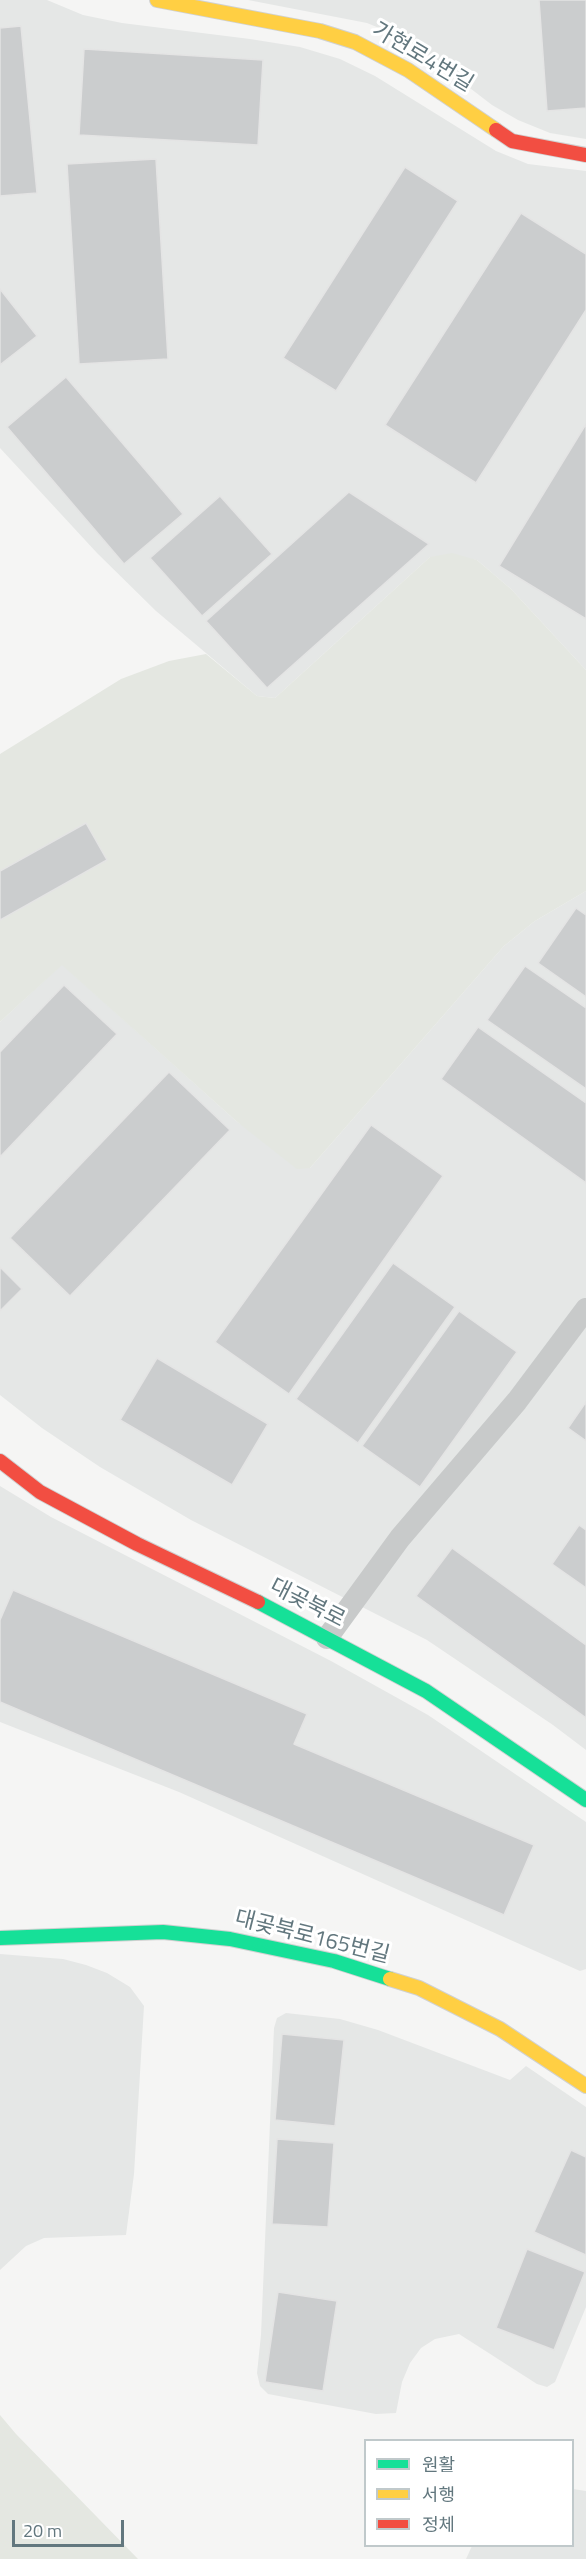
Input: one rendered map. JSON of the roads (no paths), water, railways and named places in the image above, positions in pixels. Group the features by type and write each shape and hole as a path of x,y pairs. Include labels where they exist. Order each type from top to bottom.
{"street":[{"name":"가현로4번길","path":"158,0 320,31 355,42 408,70 512,141 586,155"},
{"name":"대곶북로","path":"0,1461 40,1492 426,1691 586,1800"},
{"name":"대곶북로165번길","path":"0,1938 163,1932 230,1939 334,1961 419,1988 500,2029 586,2086"}],"lane":[{"path":"327,1638 400,1538 518,1401 586,1309"}]}
